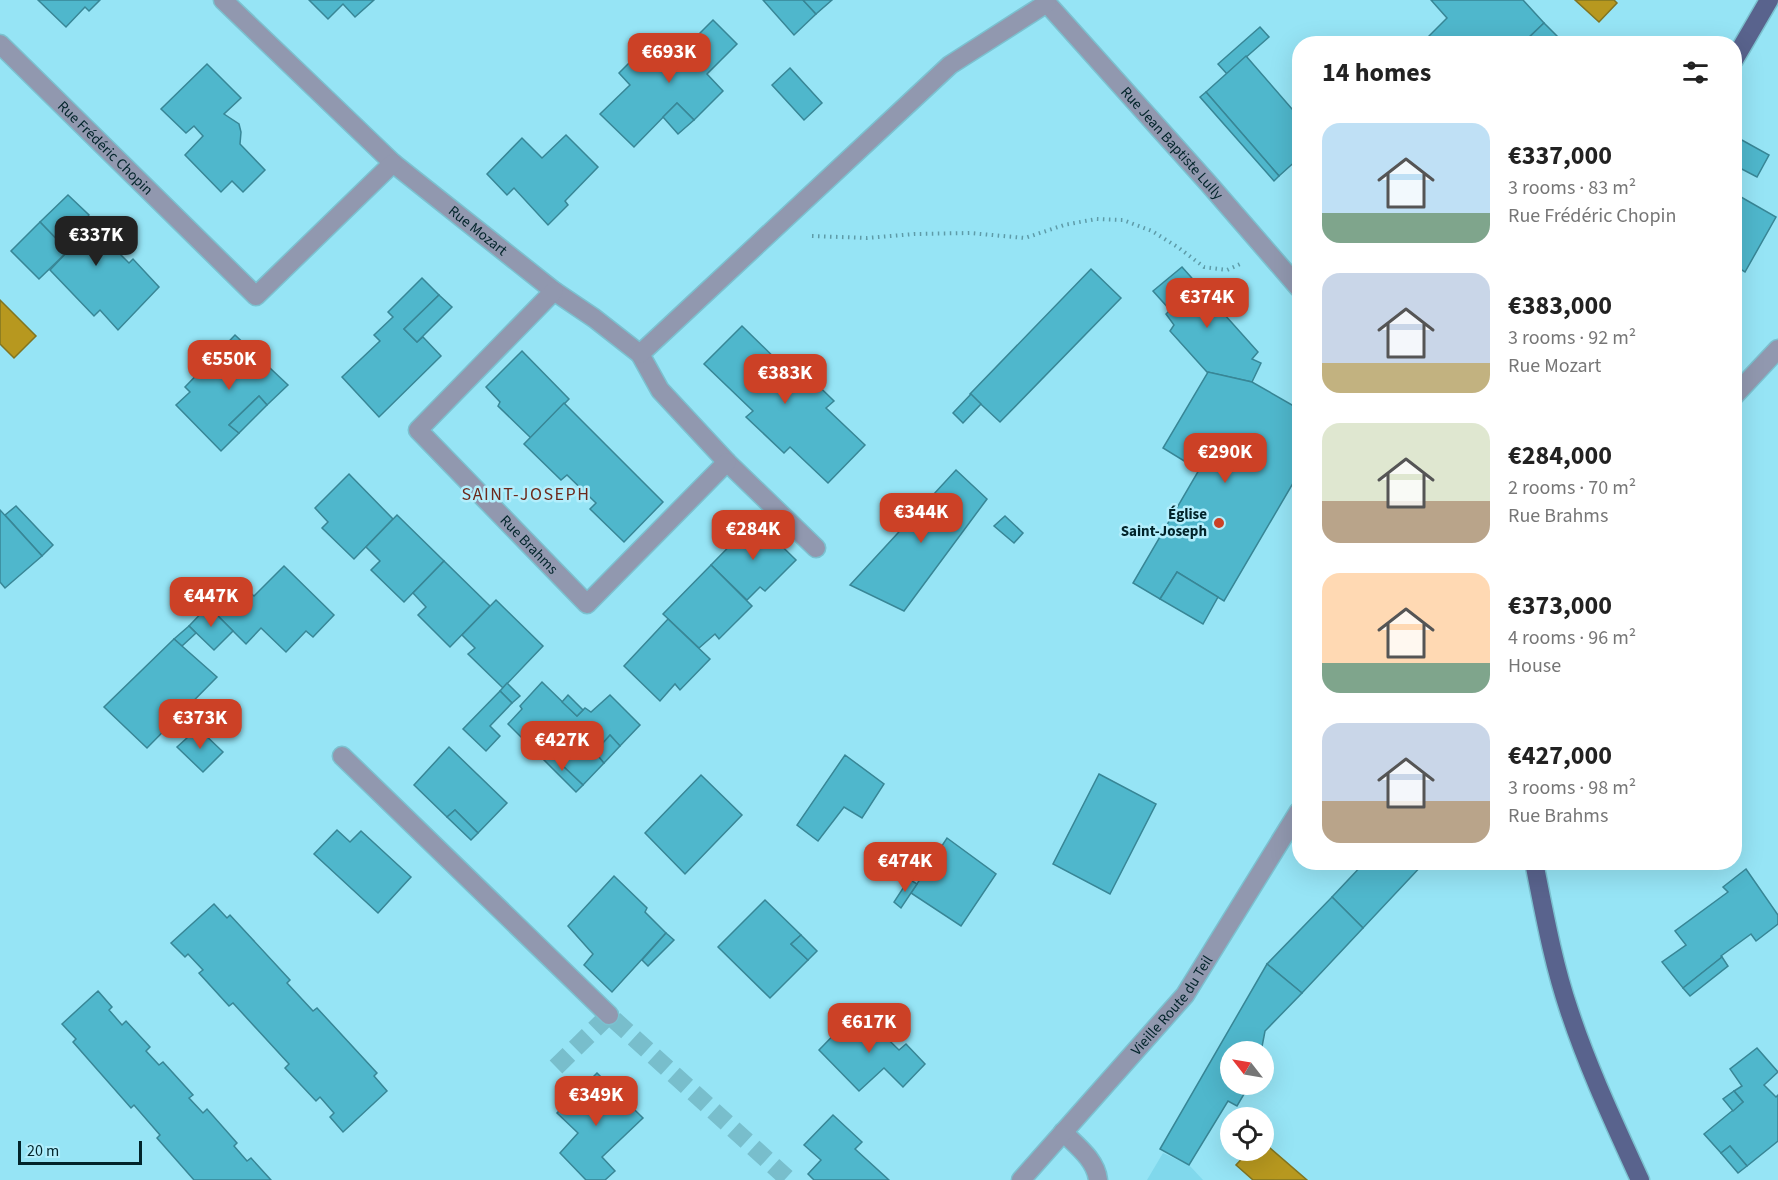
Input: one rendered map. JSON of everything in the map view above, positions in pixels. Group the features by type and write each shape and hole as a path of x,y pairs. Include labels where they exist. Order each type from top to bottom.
{"main road":[{"path":"1742,46 1769,0"},
{"path":"1536,870 1569,1010 1614,1123 1640,1180"}],"street":[{"name":"Rue Mozart","path":"223,0 393,163 554,291 594,318 640,354 660,390 727,462 816,548"},
{"path":"640,354 950,65 1046,2"},
{"name":"Rue Jean Baptiste Lully","path":"1046,2 1292,280"},
{"name":"Rue Frédéric Chopin","path":"0,44 256,296 393,163"},
{"name":"Rue Brahms","path":"554,291 418,430 587,604 727,462"},
{"path":"1742,387 1778,349"},
{"path":"342,756 609,1015"},
{"name":"Vieille Route du Teil","path":"1028,1176 1185,995 1292,822"},
{"path":"1064,1132 1085,1153 1097,1172 1098,1180"}],"path":[{"path":"770,234 867,238 970,233 1025,238 1064,225 1105,219 1123,220 1152,231 1204,267 1227,270 1269,253"}],"shaded area":[{"path":"1575,0 1614,0 1617,3 1599,22"},
{"path":"0,300 36,336 14,358 0,344"},
{"path":"1274,1152 1307,1180 1253,1180 1236,1165 1240,1161 1274,1161"},
{"path":"1163,1153 1189,1165 1203,1180 1147,1180"}],"building":[{"path":"38,0 100,0 89,11 85,7 66,27"},
{"path":"309,0 374,0 355,17 343,4 328,19"},
{"path":"763,0 803,0 816,14 794,35"},
{"path":"803,0 832,0 816,14"},
{"path":"1431,0 1523,0 1544,23 1530,36 1429,36 1447,18"},
{"path":"713,20 737,44 707,74 723,91 694,120 677,103 634,147 600,114 630,85 619,73 643,49 654,61 675,42 684,49"},
{"path":"1544,23 1557,36 1530,36"},
{"path":"1260,27 1269,37 1227,74 1218,64"},
{"path":"1246,56 1292,109 1292,164 1279,176 1206,92"},
{"path":"207,64 241,98 224,114 239,124 240,144 265,170 243,192 232,181 221,192 185,155 203,136 194,126 186,133 161,109"},
{"path":"790,68 822,103 804,120 772,85"},
{"path":"1206,92 1279,176 1274,181 1200,97"},
{"path":"677,103 694,120 678,134 663,117"},
{"path":"566,135 598,167 565,201 568,205 548,225 514,188 507,195 487,174 522,138 542,158"},
{"path":"1742,140 1769,155 1757,177 1742,169"},
{"path":"68,195 89,215 86,220 129,263 133,259 159,287 118,330 100,310 94,316 50,270 68,251 40,222"},
{"path":"1742,198 1776,217 1745,272 1742,270"},
{"path":"40,222 68,251 39,279 11,251"},
{"path":"1182,267 1258,352 1252,359 1261,363 1252,382 1207,372 1170,331 1174,325 1166,314 1170,310 1153,291"},
{"path":"1091,269 1121,298 1000,422 970,394"},
{"path":"422,278 439,295 404,329 417,342 423,337 441,356 379,417 342,377 380,341 374,335 393,317 388,312"},
{"path":"439,295 452,307 417,342 404,329"},
{"path":"742,326 789,372 797,365 834,401 826,408 865,445 828,483 790,447 784,453 746,417 753,411 704,364"},
{"path":"235,335 288,385 267,405 259,396 229,425 239,433 221,451 176,405 190,392 185,387"},
{"path":"522,351 569,399 531,438 498,406 500,402 486,387"},
{"name":"Église Saint-Joseph","path":"1208,372 1252,382 1292,405 1292,485 1224,601 1177,572 1160,599 1133,583 1199,470 1163,448"},
{"path":"971,394 981,404 963,423 953,413"},
{"path":"259,396 267,405 239,433 229,425"},
{"path":"564,403 663,502 624,542 590,509 596,503 567,475 561,480 524,444"},
{"path":"956,470 987,499 904,611 850,585"},
{"path":"349,474 393,519 354,559 322,528 328,522 315,508"},
{"path":"16,506 53,545 42,556 5,515"},
{"path":"0,510 42,556 5,588 0,582"},
{"path":"397,515 444,561 404,602 371,570 380,561 366,547"},
{"path":"1005,516 1023,533 1014,543 994,526"},
{"path":"755,520 796,560 765,591 760,587 747,600 711,565"},
{"path":"444,561 490,606 450,647 418,615 426,607 413,593"},
{"path":"711,565 752,606 719,639 715,634 699,648 663,614"},
{"path":"284,566 334,615 313,637 306,631 286,652 261,628 246,644 217,615 244,587 254,596"},
{"path":"1177,572 1218,597 1203,624 1160,599"},
{"path":"496,600 543,646 503,688 468,654 475,648 462,635"},
{"path":"208,606 233,631 214,650 189,626"},
{"path":"668,619 710,659 680,690 675,684 660,701 624,666"},
{"path":"189,626 196,633 182,646 174,639"},
{"path":"174,639 217,677 147,748 104,707"},
{"path":"542,682 577,716 585,708 591,712 610,695 640,725 620,746 610,735 595,752 604,763 583,785 547,751 541,757 508,724 522,709 520,706"},
{"path":"507,683 520,696 512,703 500,691"},
{"path":"500,691 512,703 490,726 500,736 486,751 463,729"},
{"path":"568,695 583,710 577,716 562,702"},
{"path":"198,728 223,752 203,772 177,747"},
{"path":"610,735 620,746 604,763 595,752"},
{"path":"449,747 507,803 478,833 455,810 447,817 414,785"},
{"path":"547,751 583,785 576,792 541,757"},
{"path":"845,755 884,784 862,818 844,807 818,841 797,825"},
{"path":"1099,774 1156,804 1110,894 1053,864"},
{"path":"701,775 742,815 685,874 645,833"},
{"path":"455,810 478,833 471,840 447,817"},
{"path":"337,830 350,842 361,831 411,877 378,913 314,854"},
{"path":"947,838 996,874 961,926 911,893"},
{"path":"1746,869 1778,915 1778,924 1756,941 1751,934 1683,988 1662,962 1686,945 1675,931 1728,892 1723,887"},
{"path":"1357,870 1417,870 1363,928 1332,897"},
{"path":"614,876 647,908 645,912 666,933 612,992 584,965 593,954 568,926"},
{"path":"909,879 917,884 901,908 894,902"},
{"path":"1332,897 1363,928 1302,993 1267,964"},
{"path":"765,900 801,935 791,944 808,960 770,998 718,947"},
{"path":"214,904 227,918 230,915 290,980 287,983 313,1011 317,1008 377,1073 374,1076 387,1091 343,1132 330,1117 334,1113 320,1097 316,1101 285,1068 289,1064 233,1003 229,1006 199,973 203,970 188,954 185,957 171,943"},
{"path":"666,933 674,940 648,966 642,960"},
{"path":"801,935 817,951 808,960 791,944"},
{"path":"1722,957 1728,966 1690,996 1683,988"},
{"path":"1267,964 1302,993 1265,1031 1263,1041 1222,1041"},
{"path":"98,991 112,1007 109,1010 122,1025 126,1021 150,1047 146,1051 159,1065 163,1062 193,1095 189,1098 203,1113 207,1109 237,1143 234,1146 247,1161 251,1158 271,1180 194,1180 157,1138 160,1135 134,1105 131,1108 73,1042 76,1039 62,1024"},
{"path":"858,1010 899,1050 906,1044 925,1064 903,1087 884,1068 859,1091 819,1050"},
{"path":"1220,1045 1220,1095 1244,1095 1237,1106 1228,1101 1224,1107 1220,1107 1220,1114 1189,1165 1160,1149"},
{"path":"1757,1048 1778,1072 1764,1085 1776,1097 1778,1095 1778,1141 1747,1166 1730,1146 1721,1153 1704,1134 1743,1102 1734,1091 1742,1086 1730,1069"},
{"path":"597,1073 643,1118 602,1157 615,1171 605,1180 586,1180 560,1153 578,1133 557,1113"},
{"path":"1734,1091 1743,1102 1733,1111 1723,1099"},
{"path":"833,1115 862,1142 855,1149 889,1180 814,1180 808,1174 821,1160 804,1145"},
{"path":"1730,1146 1747,1166 1738,1173 1721,1153"}],"tunnel":[{"path":"556,1067 609,1015 789,1180"}],"place":[{"name":"Église Saint-Joseph","path":"1219,523"}],"district":[{"name":"SAINT-JOSEPH","path":"526,494"}]}
